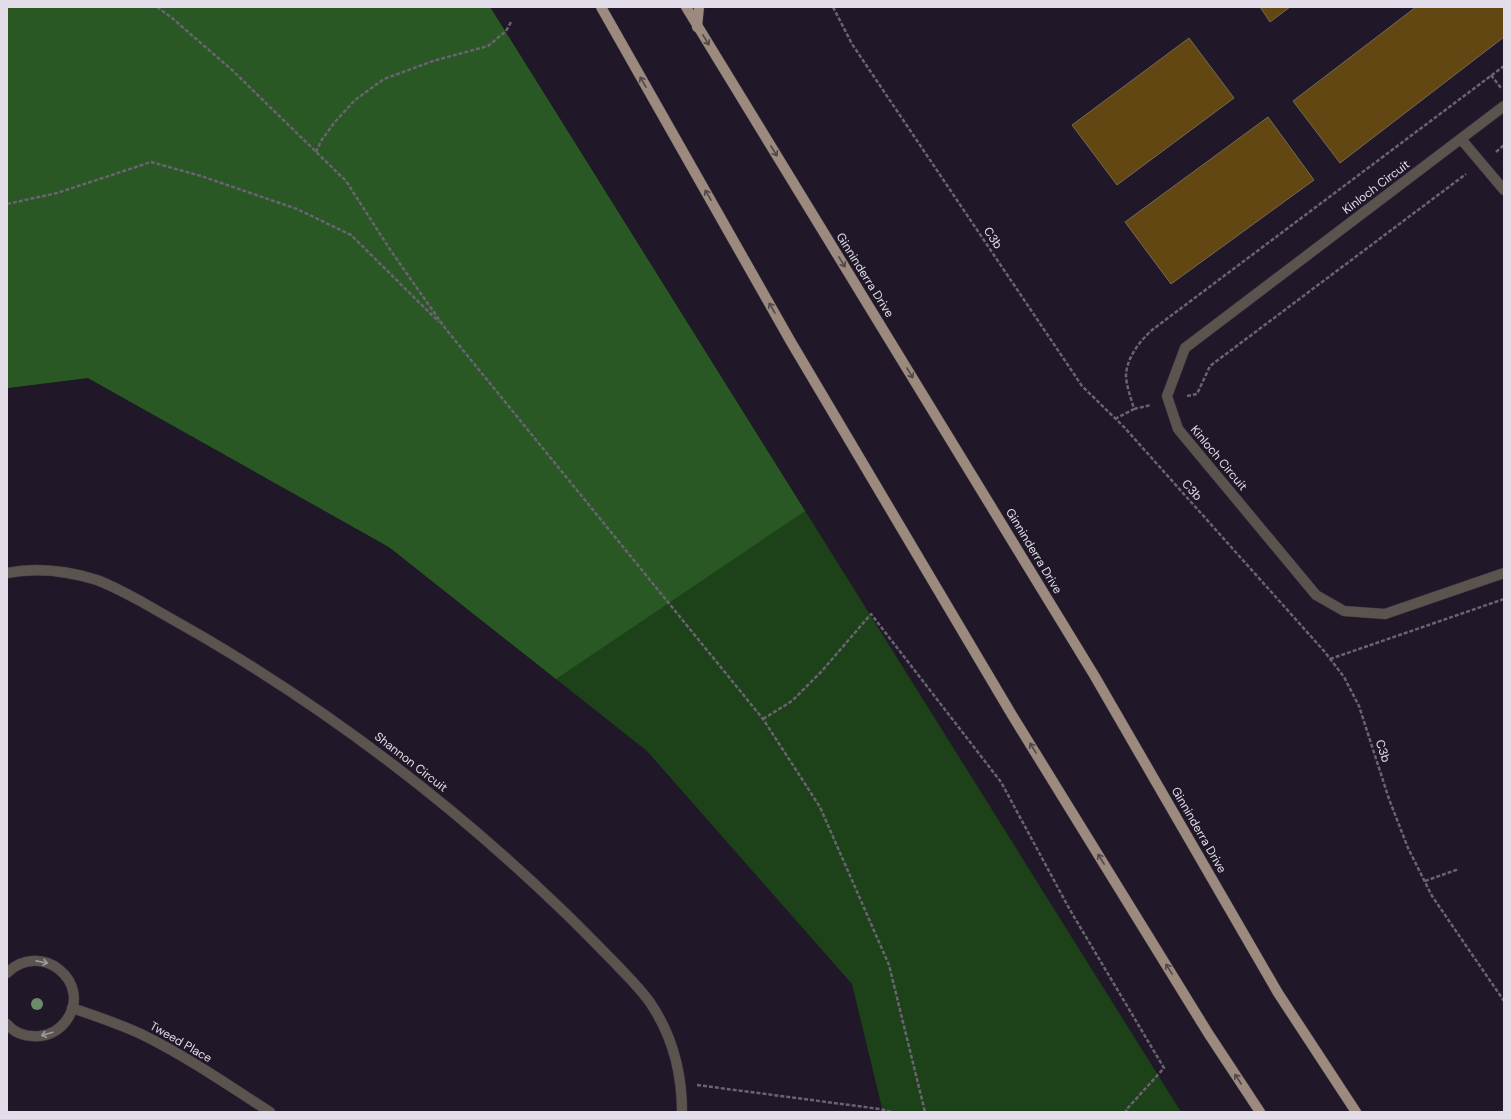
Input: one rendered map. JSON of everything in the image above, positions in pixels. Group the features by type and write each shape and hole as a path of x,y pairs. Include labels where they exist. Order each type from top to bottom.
{"main road":[{"path":"601,7 791,342 1012,715 1208,1033 1260,1112"},
{"name":"Ginninderra Drive","path":"686,7 1094,675 1278,993 1356,1112"},
{"path":"697,27 699,7"}],"street":[{"name":"Kinloch Circuit","path":"1504,106 1185,348 1167,396 1178,429 1305,583 1316,595 1344,611 1385,614 1504,573"},
{"path":"1461,139 1504,190"},
{"name":"Shannon Circuit","path":"7,573 35,570 57,571 99,581 118,589 245,661 306,701 371,747 423,787 490,843 533,882 585,932 650,1003 662,1022 678,1066 682,1112"},
{"path":"7,973 18,964 30,961 42,961 54,965 64,973 70,984 73,995 72,1008 67,1019 60,1028 54,1032 43,1036 31,1037 14,1030 7,1024"},
{"name":"Tweed Place","path":"72,1008 107,1019 141,1034 167,1048 270,1112"}],"path":[{"path":"157,7 172,18 232,70 346,181 391,251 445,328 763,719 820,807 889,965 925,1112"},
{"name":"C3b","path":"833,7 852,44 1082,386 1115,419 1330,659 1344,677 1359,706 1389,799 1408,848 1432,896 1504,1001"},
{"path":"316,152 321,141 334,123 355,100 384,79 433,61 488,46 506,31 512,22"},
{"path":"1134,409 1126,376 1128,365 1137,346 1152,330 1504,66"},
{"path":"1491,75 1504,92"},
{"path":"1115,419 1134,409 1197,394 1210,366 1504,145"},
{"path":"7,204 57,193 151,162 201,176 297,209 351,235 445,328"},
{"path":"1330,659 1504,599"},
{"path":"763,719 792,701 821,672 871,614 1001,782 1070,910 1164,1068 1126,1110 1127,1112"},
{"path":"1425,881 1459,869"},
{"path":"681,1088 698,1085 880,1109 891,1112"}],"green space":[{"path":"7,7 490,7 1181,1112 883,1112 852,984 647,751 389,547 88,378 7,388"},
{"path":"7,7 490,7 805,511 556,679 389,547 88,378 7,388"}],"building":[{"path":"1260,7 1290,7 1270,22"},
{"path":"1416,7 1504,7 1504,37 1340,163 1293,101"},
{"path":"1189,38 1234,98 1117,185 1072,125"},
{"path":"1268,117 1314,180 1171,284 1125,222"}]}
